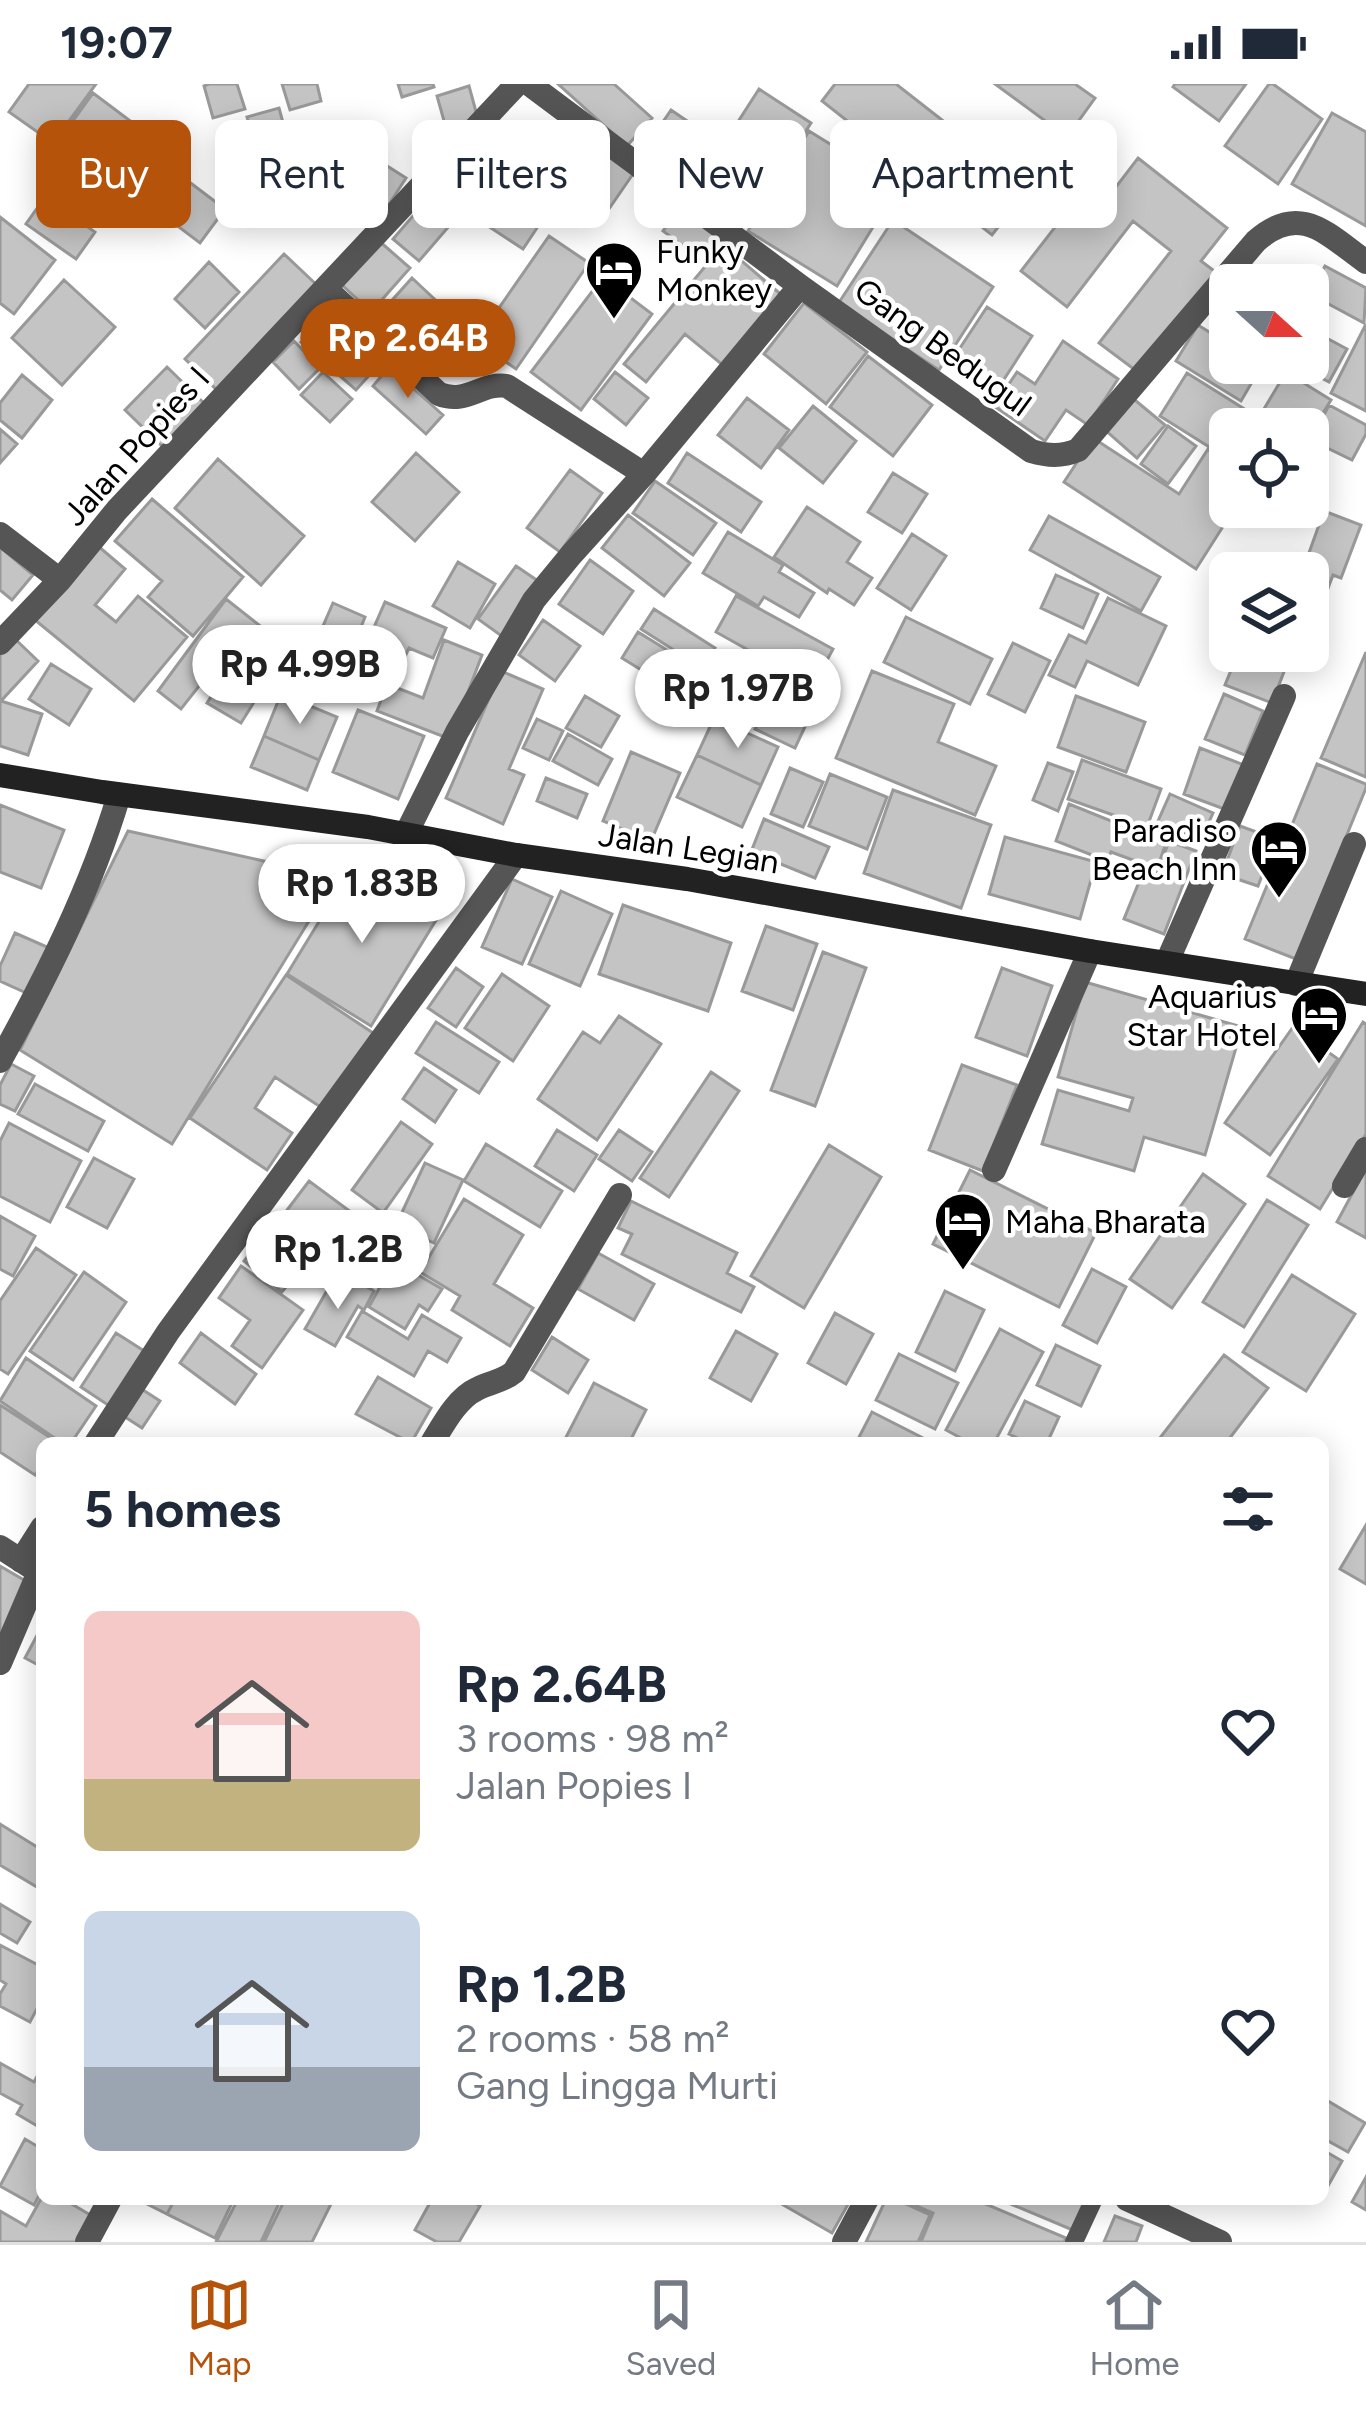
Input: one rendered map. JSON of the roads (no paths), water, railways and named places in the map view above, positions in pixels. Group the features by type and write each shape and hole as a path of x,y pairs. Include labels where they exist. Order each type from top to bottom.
{"main road":[{"name":"Jalan Legian","path":"0,775 368,827 1366,994"}],"street":[{"name":"Jalan Popies I","path":"0,643 117,510 518,84"},
{"name":"Gang Bedugul","path":"530,84 800,286 1031,451 1044,455 1078,451 1273,226 1294,221 1319,229 1366,262"},
{"path":"406,834 533,600 800,286"},
{"path":"326,289 439,394 455,399 498,384 507,386 644,474"},
{"path":"0,534 60,580"},
{"path":"1167,962 1284,696"},
{"path":"0,1061 86,888 119,794"},
{"path":"1297,984 1354,844"},
{"path":"100,1437 168,1332 516,855"},
{"path":"994,1170 1090,951"},
{"path":"1344,1186 1366,1149"},
{"path":"436,1437 467,1396 514,1372 620,1195"},
{"path":"0,1664 26,1563"},
{"path":"87,2242 107,2205"},
{"path":"844,2242 865,2205"},
{"path":"1139,2205 1220,2242"}],"lane":[{"path":"1074,2242 1091,2205"}],"place":[{"name":"Funky Monkey","path":"614,321"},
{"name":"Paradiso Beach Inn","path":"1279,900"},
{"name":"Aquarius Star Hotel","path":"1319,1066"},
{"name":"Maha Bharata","path":"963,1272"}]}
